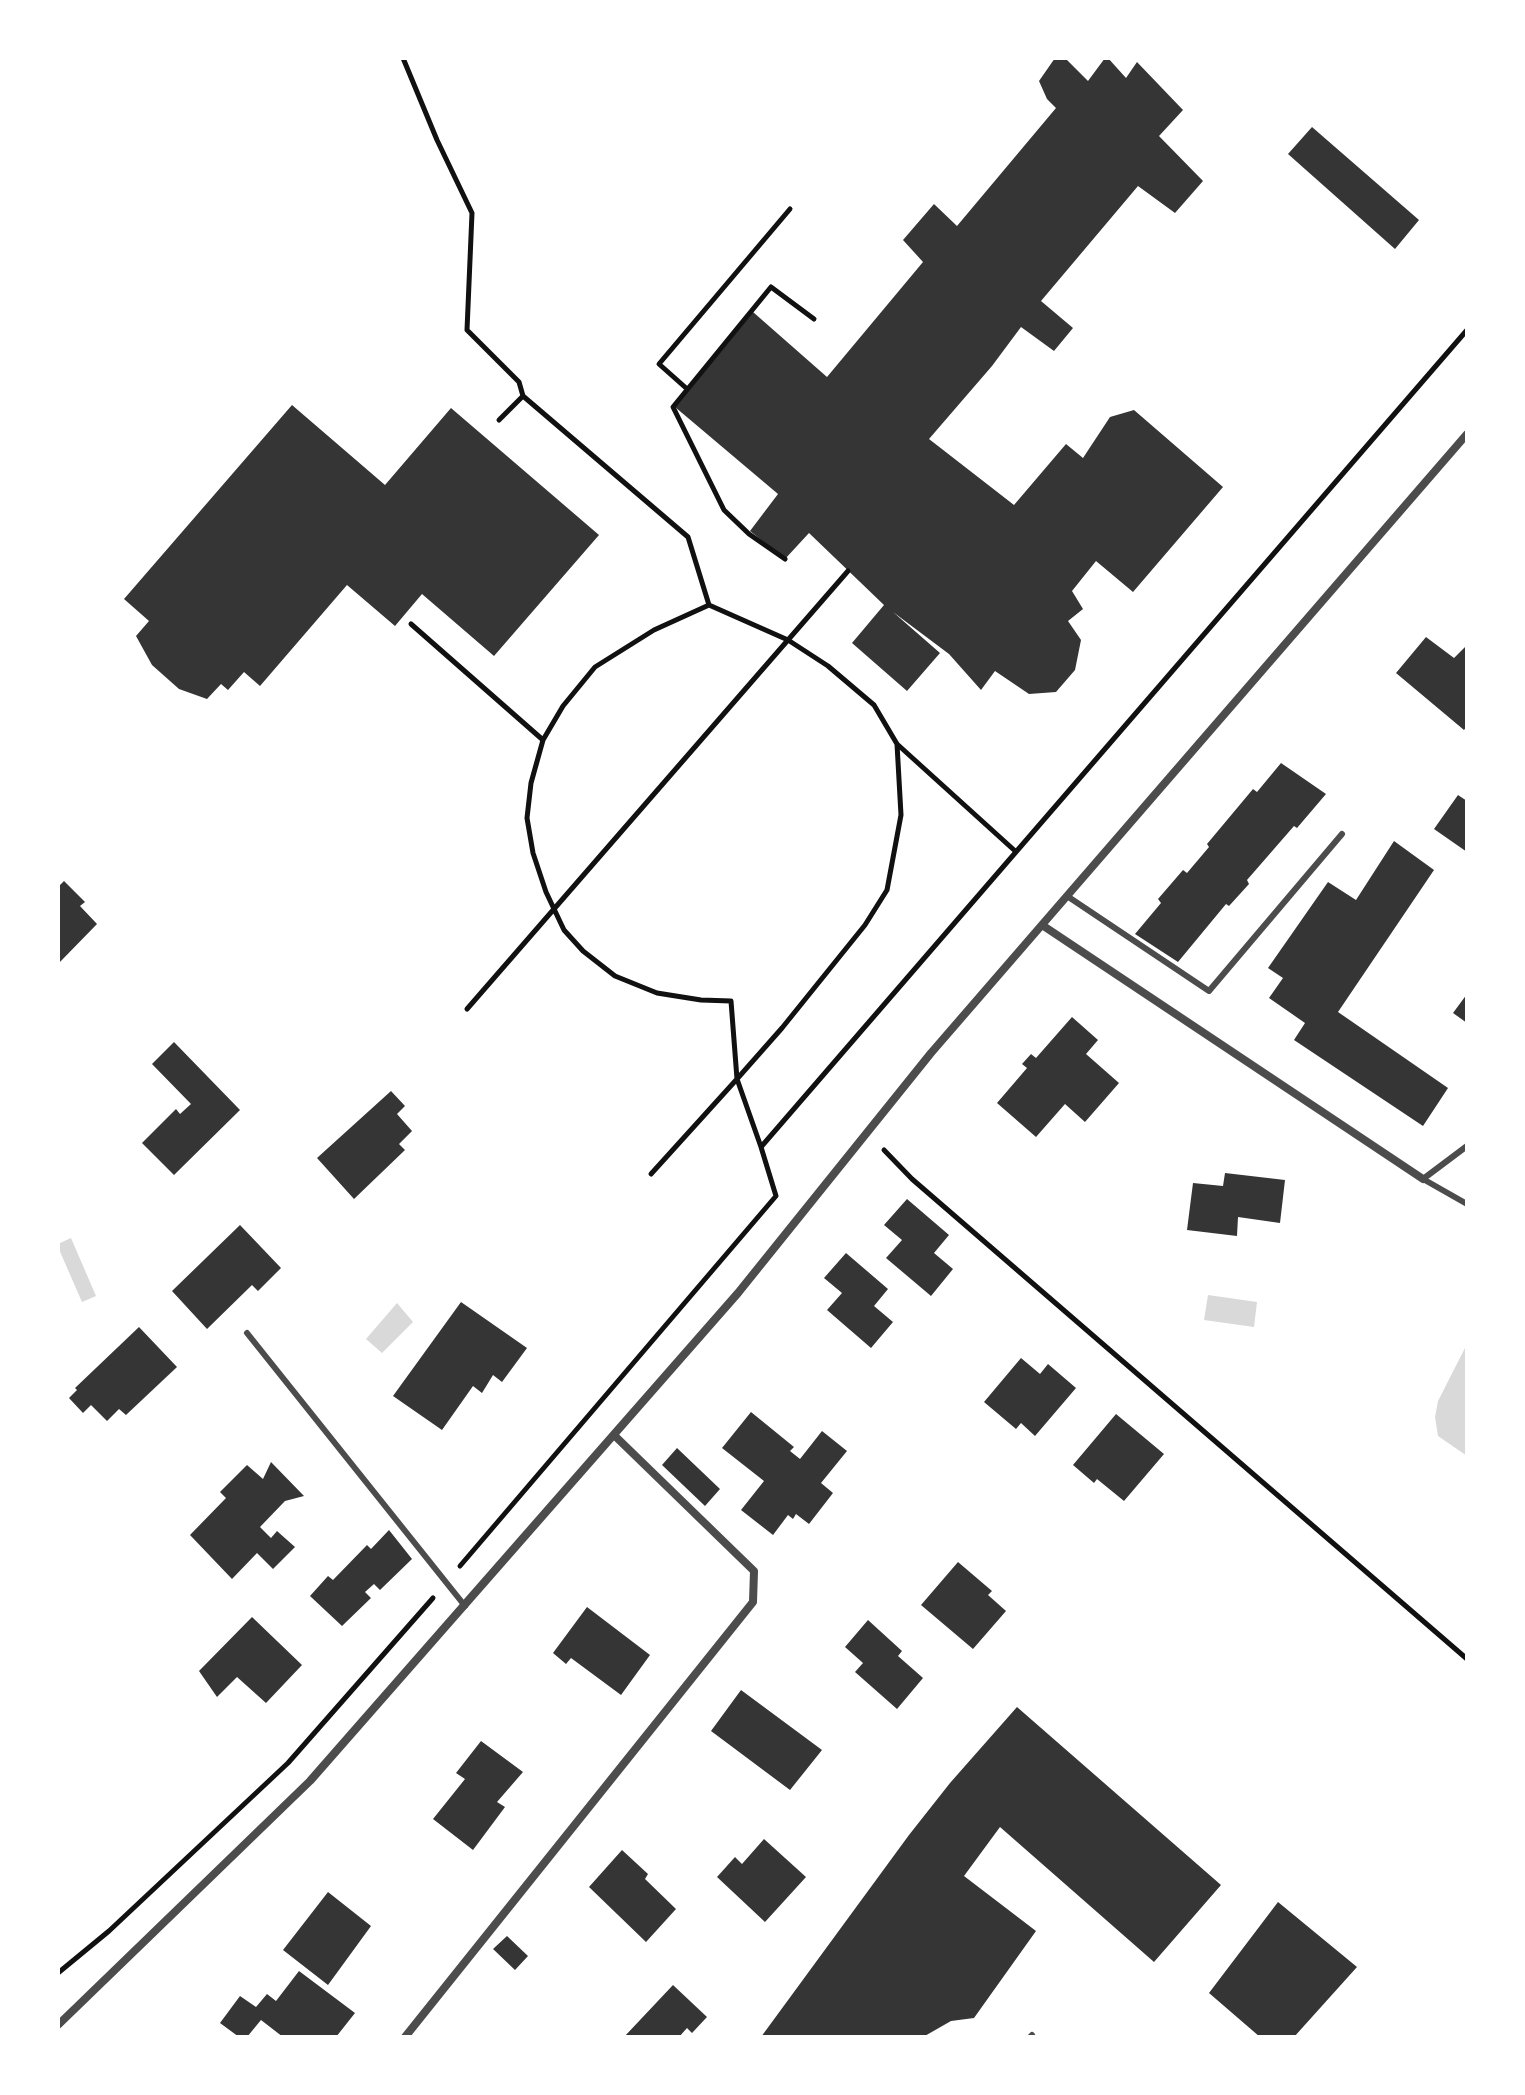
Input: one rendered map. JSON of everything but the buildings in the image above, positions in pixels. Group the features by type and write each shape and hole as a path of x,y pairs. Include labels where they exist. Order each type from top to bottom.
{"street":[{"path":"58,2025 310,1781 465,1606 738,1293 866,1132 1467,434"},
{"path":"1042,925 1423,1179"},
{"path":"405,2037 753,1602 754,1571 615,1436"}],"lane":[{"path":"1067,896 1209,991 1342,834"},
{"path":"1467,1146 1423,1179 1467,1204"},
{"path":"247,1333 465,1606"}],"path":[{"path":"403,58 472,213 467,330 519,382 523,396 688,537 709,605"},
{"path":"686,388 659,364 790,209"},
{"path":"785,559 749,534 724,510 673,407 771,287 814,319"},
{"path":"761,1147 1467,330"},
{"path":"499,420 523,396"},
{"path":"467,1009 848,571"},
{"path":"776,1196 737,1079 731,1001 657,993 615,976 583,951 564,930 554,909 533,853 527,818 531,783 543,740 563,706 595,667 654,630 709,605 788,640 828,666 874,705 897,744 1014,850"},
{"path":"411,624 543,740"},
{"path":"651,1174 737,1079 857,936 887,890 901,815 897,744"},
{"path":"866,1132 912,1179 1467,1659"}],"shaded area":[{"path":"71,1238 96,1296 82,1302 58,1247 58,1244"},
{"path":"1208,1295 1257,1302 1254,1327 1204,1320"},
{"path":"397,1303 413,1322 382,1353 366,1339"},
{"path":"1467,1344 1467,1456 1438,1436 1435,1417 1438,1401"}]}
